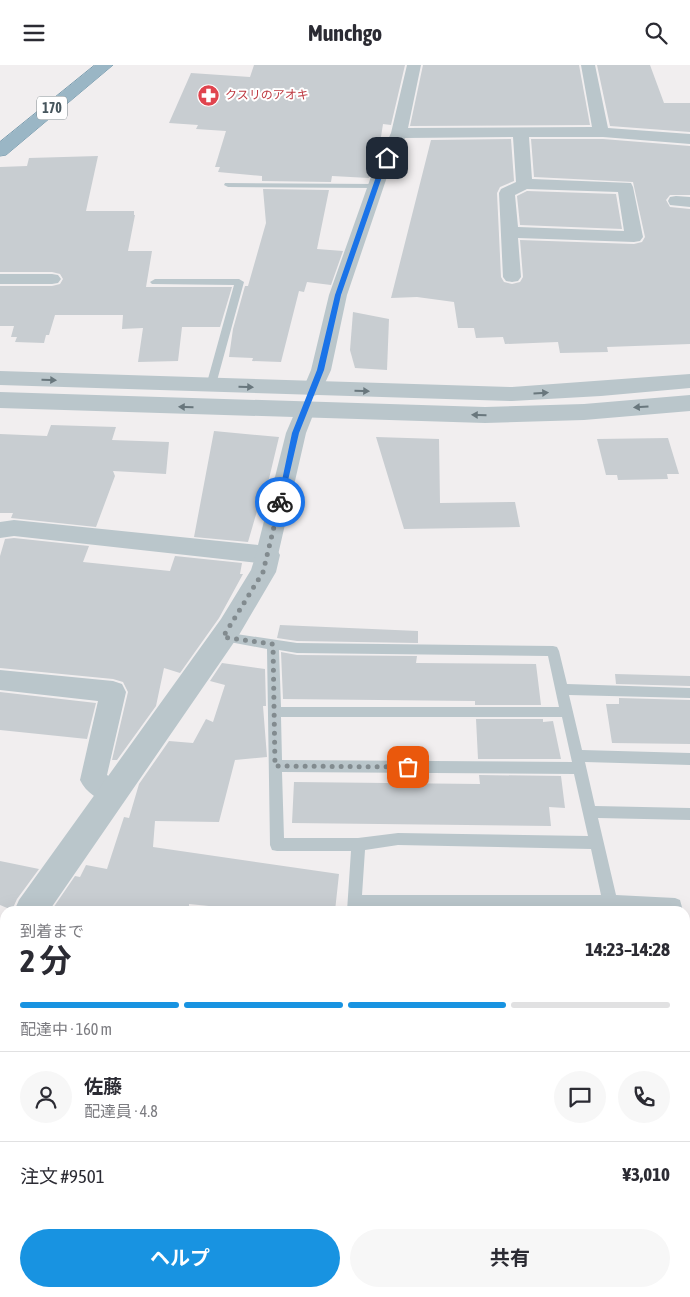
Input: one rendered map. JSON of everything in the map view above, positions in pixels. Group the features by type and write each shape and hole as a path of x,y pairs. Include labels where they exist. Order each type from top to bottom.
{"highway":[{"name":"170","path":"0,151 105,65"}],"street":[{"path":"33,906 223,637 263,572 296,433 321,370 338,295 381,171 400,133 414,65"},
{"path":"588,65 601,132"},
{"path":"400,133 601,132 690,139"},
{"path":"521,133 524,183"},
{"path":"510,233 634,237 625,187 524,183 507,193 512,277"},
{"path":"0,279 16,287 52,279"},
{"path":"0,379 212,386 309,400 486,415 584,412 690,403"},
{"path":"0,400 309,400 512,394 690,381"},
{"path":"0,530 14,527 267,555"},
{"path":"0,680 113,692 93,780 112,793"}],"lane":[{"path":"228,185 376,186"},
{"path":"156,282 240,281 212,386"},
{"path":"223,637 297,647 553,651 610,903"},
{"path":"273,644 277,845 358,844 398,839 597,843"},
{"path":"562,689 690,693"},
{"path":"274,712 567,713"},
{"path":"275,766 690,759"},
{"path":"590,812 690,814"},
{"path":"354,906 358,844"},
{"path":"418,906 610,903 675,906"}],"building":[{"path":"254,65 405,65 391,125 383,124 378,156 369,178 332,176 331,182 262,181 262,176 218,172 220,167 215,167 226,131 196,129 198,125 169,123 191,73 250,77"},
{"path":"423,65 579,65 590,125 410,126"},
{"path":"597,65 650,65 664,103 690,103 690,132 610,126"},
{"path":"511,139 514,181 500,187 497,193 501,277 504,282 512,284 520,282 523,277 520,240 634,244 642,242 645,237 633,182 534,177 531,139 603,139 690,146 690,195 670,195 666,200 670,207 690,209 690,344 607,347 608,352 560,353 558,342 505,344 503,337 476,338 474,328 458,328 454,302 417,297 391,298 431,140"},
{"path":"98,156 86,211 134,211 135,215 128,251 152,251 146,287 232,287 220,327 182,327 178,361 138,362 143,328 122,329 123,315 55,315 49,335 46,335 44,343 15,342 17,337 11,337 14,326 0,326 0,286 52,286 60,284 63,279 60,274 52,272 0,272 0,167 27,166 29,158"},
{"path":"263,189 329,190 317,249 343,251 331,285 307,282 304,292 299,291 281,362 252,361 253,358 229,357 233,329 245,286 248,286 266,223"},
{"path":"527,191 616,194 622,229 520,225 517,196"},
{"path":"353,312 389,319 387,370 355,368 350,350"},
{"path":"51,425 116,427 112,440 169,442 166,474 113,471 115,476 96,527 11,518 13,513 0,513 0,434 47,436"},
{"path":"214,431 279,437 267,487 264,487 248,542 194,537"},
{"path":"376,437 439,439 440,503 515,502 520,527 404,529"},
{"path":"668,438 679,474 667,474 668,479 618,480 617,475 606,475 597,439"},
{"path":"14,538 89,546 83,562 170,571 175,556 242,563 240,574 243,574 219,618 180,673 164,668 156,706 117,760 112,760 128,692 123,682 113,679 0,668 0,556 5,539"},
{"path":"280,625 418,631 418,643 297,641 277,638"},
{"path":"281,652 297,655 417,656 416,663 536,664 541,705 475,705 475,701 283,699"},
{"path":"222,663 265,669 266,706 263,706 267,757 235,760 219,822 155,821 153,847 339,874 336,906 209,906 189,904 189,906 54,906 75,876 80,877 86,865 107,869 124,817 129,818 139,784 169,741 193,743 206,719 213,722 225,685 210,681"},
{"path":"615,674 690,676 690,686 616,684"},
{"path":"0,692 96,703 87,739 0,730"},
{"path":"619,698 690,700 690,744 612,743 606,704 619,704"},
{"path":"476,719 543,719 543,722 553,721 561,759 478,759"},
{"path":"479,775 561,776 565,808 549,807 551,826 292,823 294,782 480,784"},
{"path":"0,861 39,869 14,906 0,905"}],"way so far":[{"path":"280,502 263,572 223,637 273,644 275,766 408,767"}],"place":[{"name":"クスリのアオキ","path":"209,95"}],"route":[{"path":"280,502 296,433 321,370 338,295 387,158"}]}
